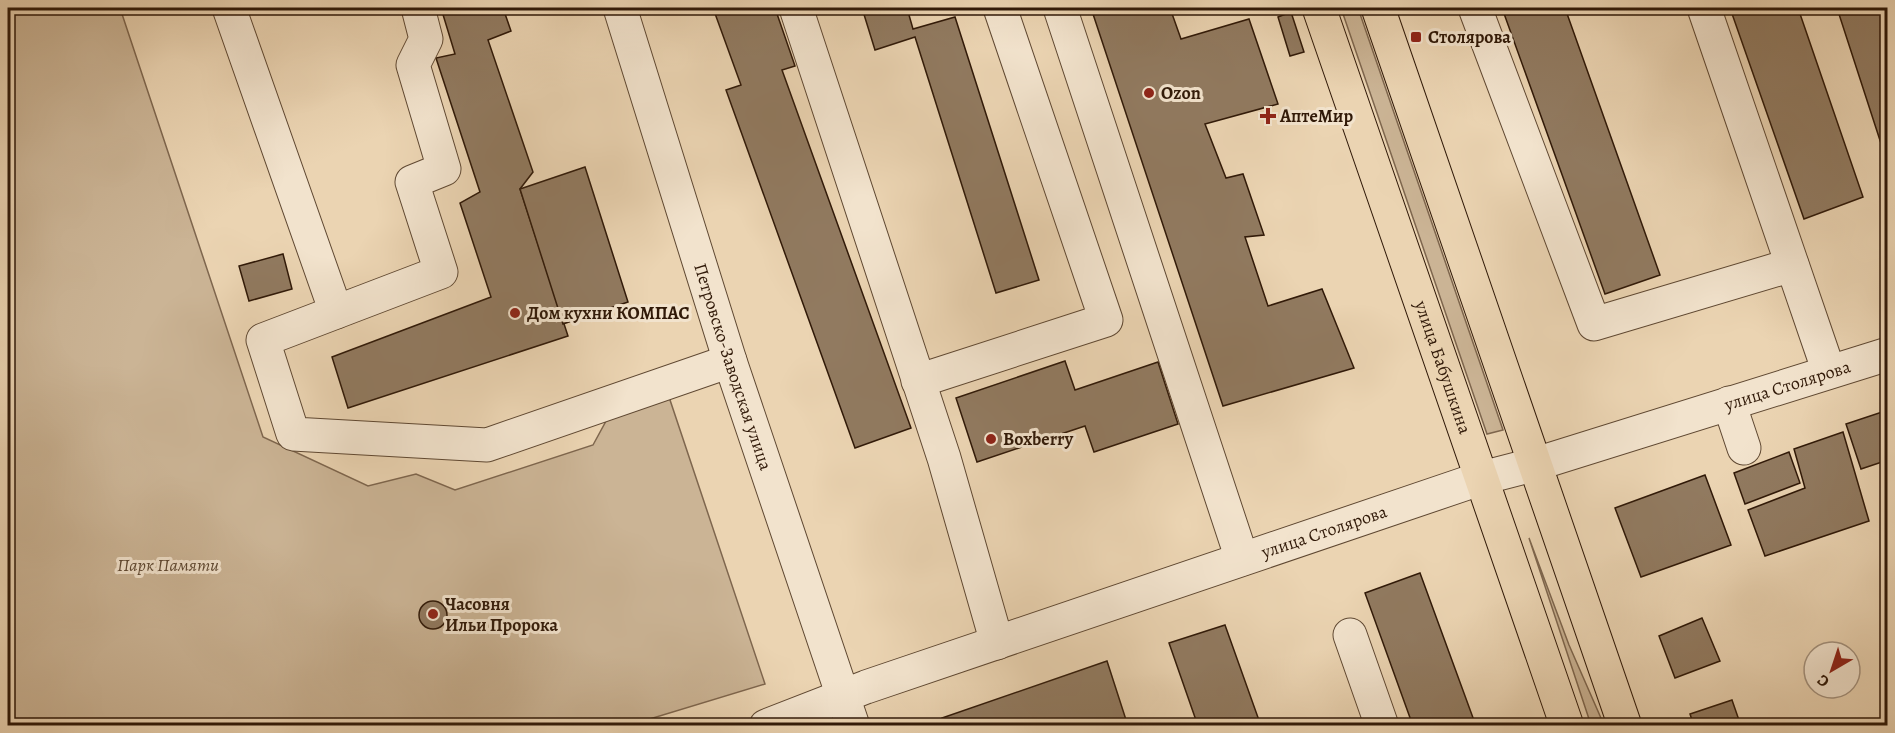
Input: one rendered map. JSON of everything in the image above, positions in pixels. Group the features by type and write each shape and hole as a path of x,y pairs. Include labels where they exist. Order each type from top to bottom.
{"main road":[{"name":"улица Бабушкина","path":"1319,8 1567,726"},
{"path":"1378,8 1625,726"}],"street":[{"path":"229,8 336,312"},
{"path":"418,8 426,39 413,65 444,169 412,182 441,272 262,340 293,434 487,445 730,361"},
{"name":"Петровско-Заводская улица","path":"620,8 730,361 853,726"},
{"path":"796,8 944,458 998,643"},
{"path":"918,381 1106,320 1000,8"},
{"path":"1060,8 1242,559"},
{"path":"1475,8 1594,324 1792,265"},
{"path":"1704,8 1829,372"},
{"name":"улица Столярова","path":"766,726 844,694 1482,478 1536,464 1887,354"},
{"path":"1730,403 1744,448"},
{"path":"1350,635 1382,726"}],"green space":[{"name":"Парк Памяти","path":"8,8 120,8 263,437 368,486 416,474 455,490 593,445 611,412 669,397 765,684 630,725 8,725"},
{"path":"1341,8 1358,8 1503,430 1487,434"},
{"path":"1529,538 1569,645 1604,725 1591,725"}],"building":[{"path":"441,8 503,8 511,31 488,40 533,172 520,189 568,336 348,408 332,357 491,297 460,203 480,192 436,58 455,54"},
{"path":"713,8 775,8 795,66 782,70 911,428 855,448 726,90 741,85"},
{"path":"862,8 907,8 913,29 955,17 1039,280 996,293 915,37 875,50"},
{"path":"1091,8 1170,8 1181,39 1249,19 1278,104 1205,124 1226,178 1243,174 1264,235 1245,237 1268,306 1322,289 1354,368 1223,406"},
{"path":"1502,8 1565,8 1660,275 1605,294"},
{"path":"1730,8 1798,8 1863,197 1804,219"},
{"path":"1837,8 1888,8 1888,165"},
{"path":"1291,12 1304,52 1290,56 1278,17"},
{"path":"585,167 628,302 563,324 520,189"},
{"path":"283,254 292,289 249,301 239,266"},
{"path":"1065,361 1075,390 1158,362 1178,424 1094,452 1085,426 977,462 956,398"},
{"path":"1888,410 1888,460 1861,469 1846,424"},
{"path":"1843,432 1869,521 1765,556 1748,510 1805,488 1794,449"},
{"path":"1789,452 1800,483 1745,504 1734,473"},
{"path":"1705,475 1731,545 1641,577 1615,508"},
{"path":"1420,573 1476,726 1413,726 1365,593"},
{"name":"Часовня Ильи Пророка","path":"433,601 443,605 447,615 443,625 433,629 423,625 419,615 423,605"},
{"path":"1702,618 1720,661 1675,678 1659,636"},
{"path":"1225,625 1261,726 1198,726 1169,643"},
{"path":"1107,661 1128,726 944,726 942,718"},
{"path":"1732,700 1741,726 1694,726 1690,714"}],"place":[{"name":"Столярова","path":"1416,37"},
{"name":"Ozon","path":"1149,93"},
{"name":"АптеМир","path":"1268,116"},
{"name":"Дом кухни КОМПАС","path":"515,313"},
{"name":"Boxberry","path":"991,439"},
{"name":"Часовня Ильи Пророка","path":"433,614"}]}
